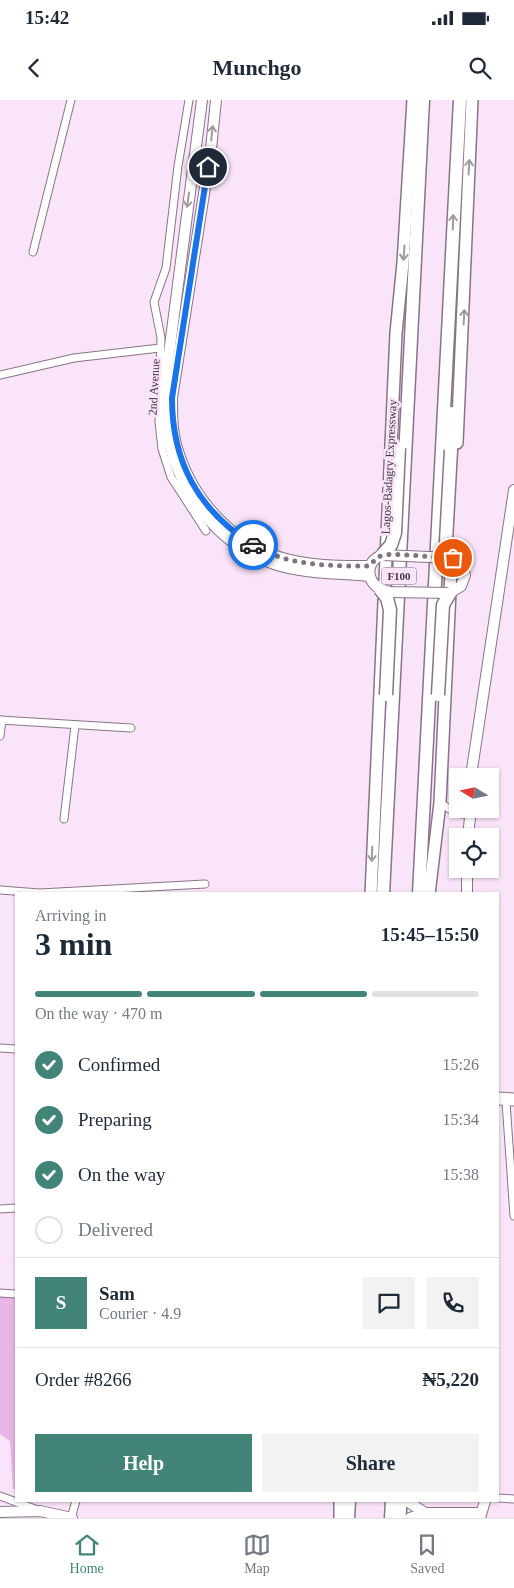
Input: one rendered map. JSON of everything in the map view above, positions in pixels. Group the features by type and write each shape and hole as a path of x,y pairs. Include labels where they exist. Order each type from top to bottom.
{"highway":[{"name":"Lagos-Badagry Expressway","path":"382,892 413,258 423,100"},
{"path":"419,892 460,100"},
{"path":"382,555 391,544 395,532 404,345 413,258"},
{"path":"452,271 451,450 446,541 453,558"},
{"path":"380,589 387,598 390,610 386,694 382,892"},
{"path":"419,892 431,790 444,605 450,593"},
{"path":"348,1518 349,1502"},
{"path":"391,1518 392,1502"}],"main road":[{"name":"Lagos-Badagry Expressway","path":"371,892 396,333 403,263 413,100"},
{"path":"429,892 439,808 472,100"},
{"path":"340,1502 340,1518"},
{"path":"400,1518 401,1502"}],"street":[{"path":"33,252 71,100"},
{"path":"189,100 178,166 166,268 154,302 160,348 159,422 162,449 171,476 206,531"},
{"name":"2nd Avenue","path":"202,100 174,305 163,409 169,447 176,467 187,490 229,539 252,554 274,564 296,569 370,571"},
{"name":"2nd Avenue","path":"212,518 179,454 174,436 172,398 211,148 216,100"},
{"path":"0,375 74,358 160,348"},
{"path":"472,768 514,490"},
{"path":"476,768 514,517"},
{"path":"382,555 453,558 461,564 466,576 462,586 450,593 390,592 380,589 373,583 370,571 374,560 382,555"},
{"path":"0,736 1,720 131,728"},
{"path":"64,819 75,726"},
{"path":"439,808 449,812"},
{"path":"463,878 463,892"},
{"path":"467,878 467,892"},
{"path":"58,892 205,884"},
{"path":"0,890 27,892"},
{"path":"0,1048 15,1049"},
{"path":"499,1096 514,1097"},
{"path":"510,1102 514,1216"},
{"path":"0,1209 15,1208"},
{"path":"0,1293 15,1294"},
{"path":"0,1496 15,1502"},
{"path":"499,1498 514,1499"},
{"path":"16,1502 40,1511 71,1518 76,1502"},
{"path":"409,1502 424,1512"},
{"path":"479,1515 480,1502"},
{"path":"479,1515 485,1502"},
{"path":"0,1512 40,1511"},
{"path":"410,1518 424,1512 479,1515"}],"shaded area":[{"path":"0,1291 15,1292 15,1490 13,1489 10,1441 0,1434"}],"way so far":[{"path":"253,545 298,562 356,566 370,566 377,557 391,554 453,558"}],"route":[{"path":"208,167 172,398 174,436 189,478 202,500 216,517 253,545"}]}
